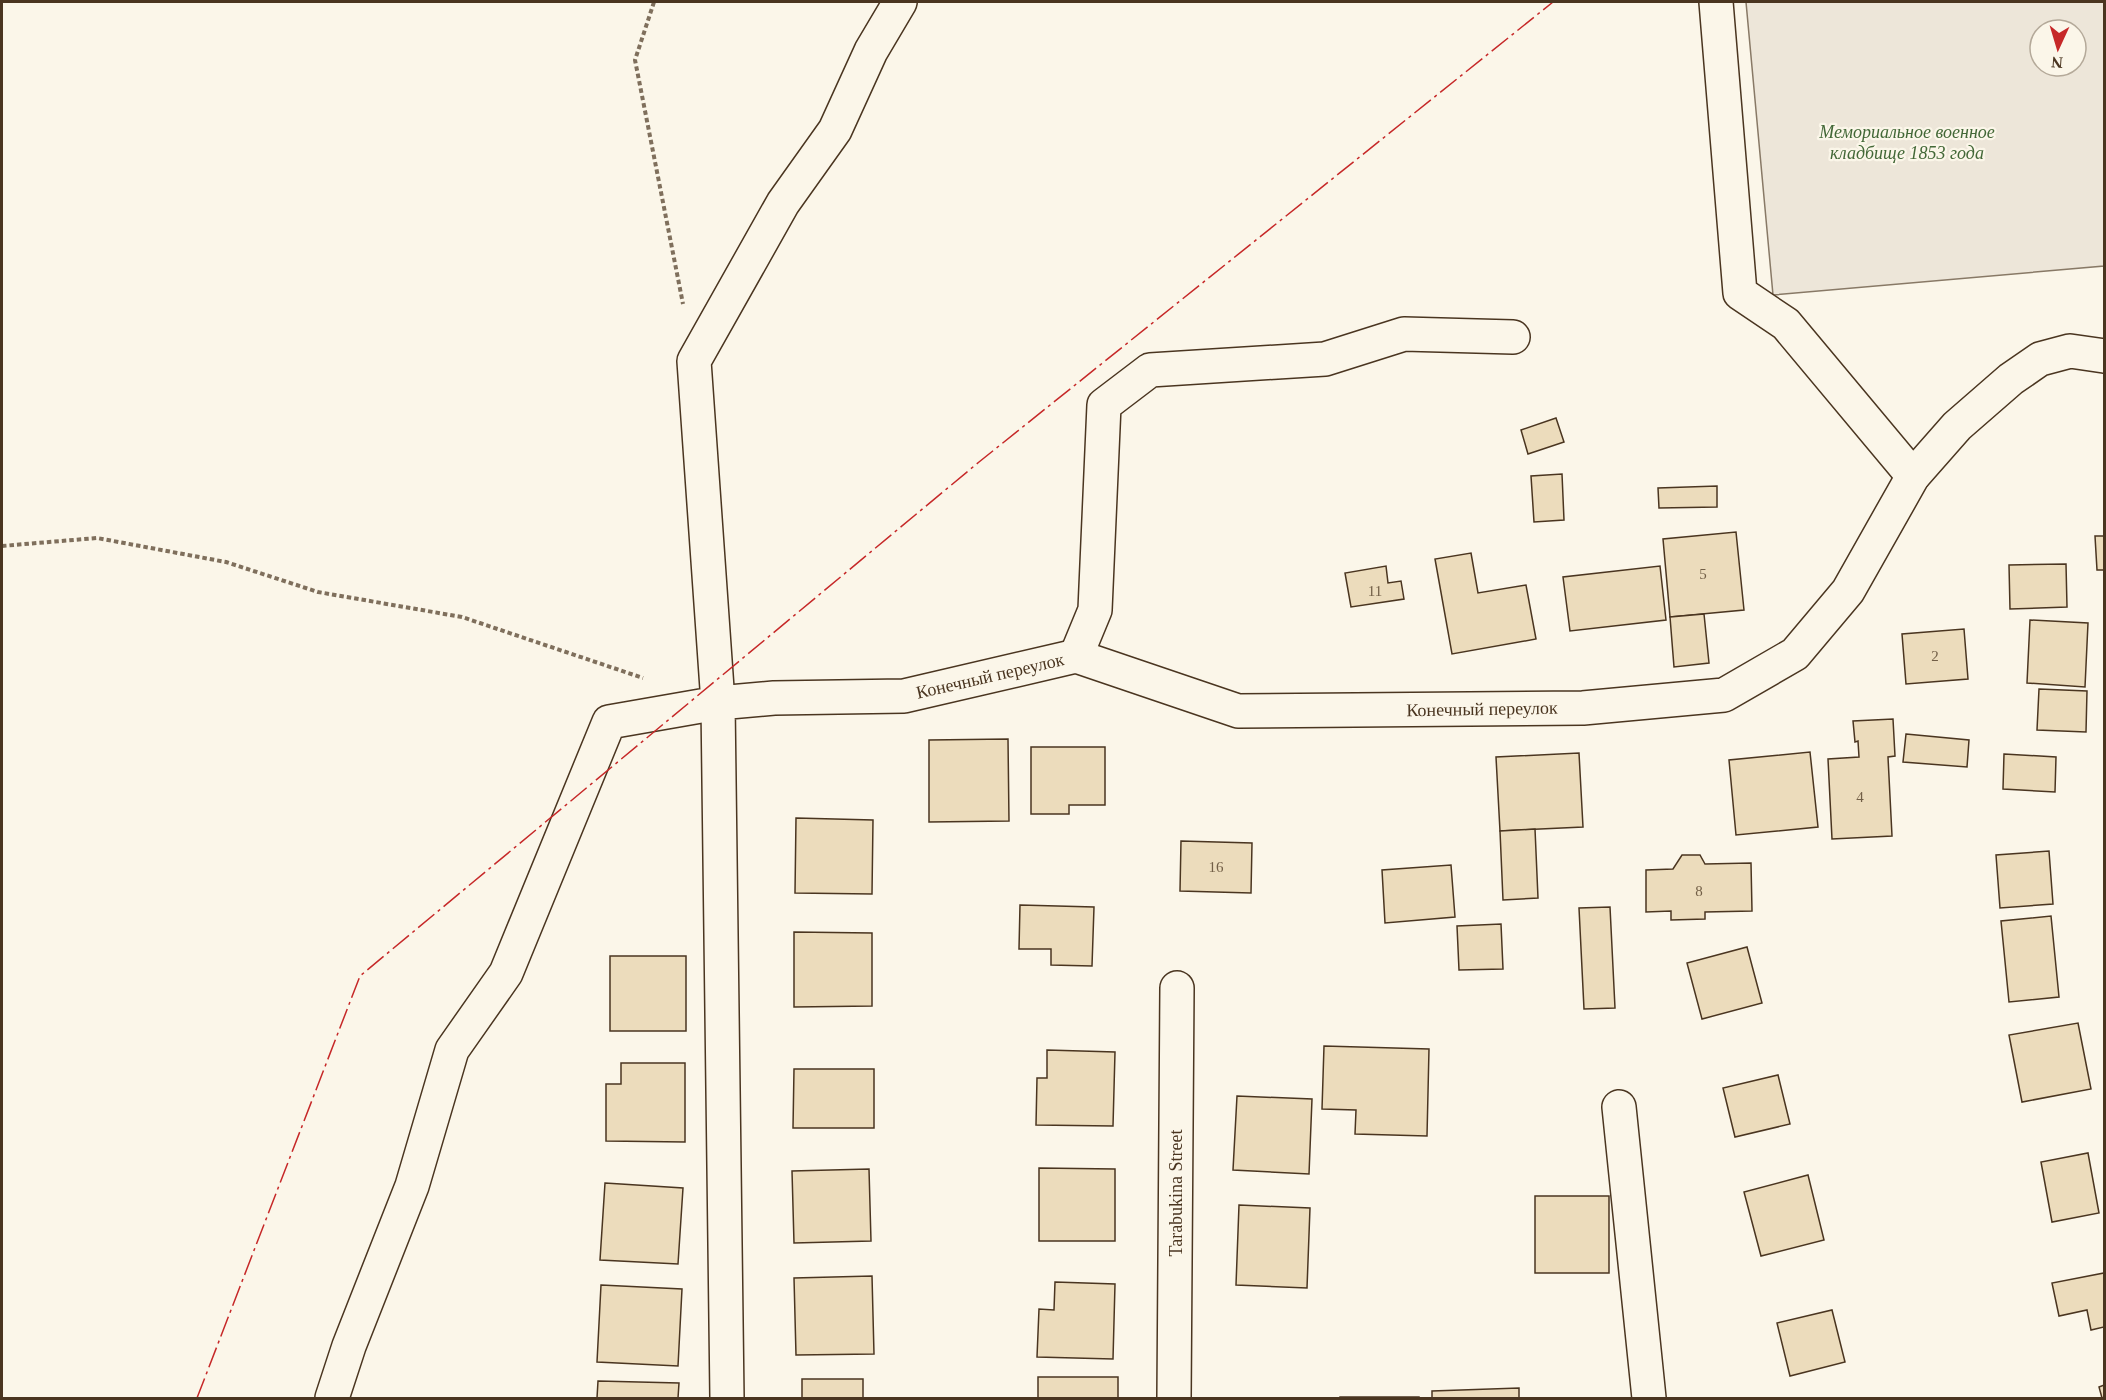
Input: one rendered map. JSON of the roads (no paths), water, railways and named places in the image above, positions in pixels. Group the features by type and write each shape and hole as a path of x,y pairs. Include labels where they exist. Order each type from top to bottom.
{"street":[{"path":"727,1398 718,703 694,361 783,203 836,130 871,51 900,2"},
{"path":"1716,2 1740,293 1786,324 1912,476"},
{"path":"1076,656 1095,610 1104,405 1150,370 1325,359 1404,334 1513,337"},
{"name":"Конечный переулок","path":"332,1398 349,1346 412,1186 452,1050 506,973 609,722 718,703 774,698 904,696 1076,656 1239,711 1583,708 1724,695 1795,654 1848,591 1912,476 1957,426 2011,379 2040,359 2070,351 2104,356"},
{"name":"Tarabukina Street","path":"1174,1398 1178,988"},
{"path":"1619,1107 1649,1398"}],"park label":[{"name":"Мемориальное военное кладбище 1853 года","path":"1907,142"}]}
